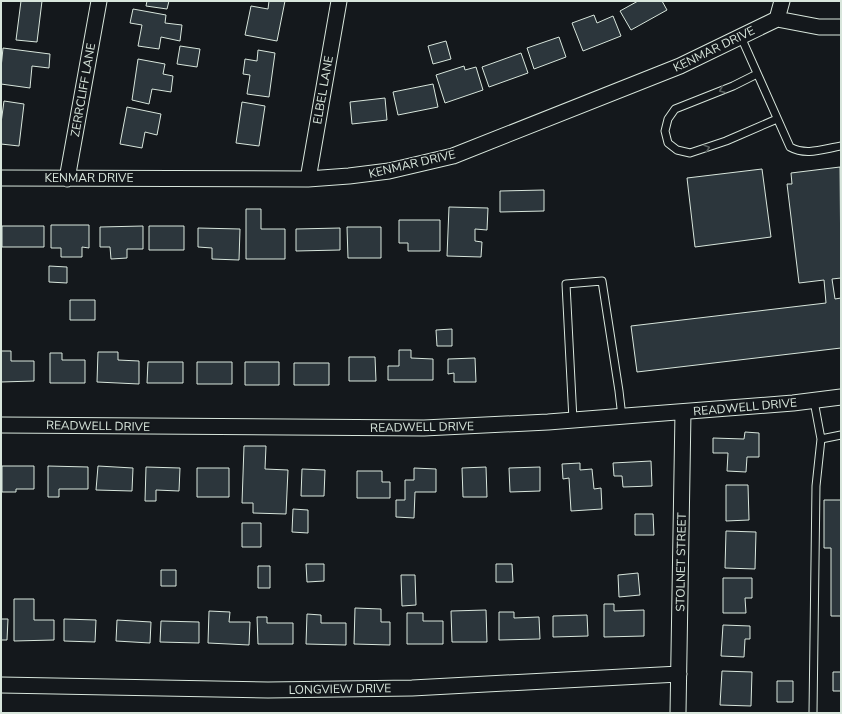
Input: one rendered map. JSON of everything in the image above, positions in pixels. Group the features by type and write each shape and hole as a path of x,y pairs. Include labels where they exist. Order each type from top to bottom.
{"street":[{"name":"ZERRCLIFF LANE","path":"67,179 99,1"},
{"name":"ELBEL LANE","path":"308,179 339,1"},
{"path":"782,1 777,18 819,27 841,27"},
{"name":"KENMAR DRIVE","path":"1,178 308,179 390,171 453,156 680,66 777,18"},
{"name":"READWELL DRIVE","path":"1,425 424,428 573,420 841,398"},
{"name":"STOLNET STREET","path":"678,713 684,412"},
{"name":"LONGVIEW DRIVE","path":"1,685 268,690 382,688 679,674"}],"lane":[{"path":"740,37 790,147 798,151 809,152 841,146"},
{"path":"757,74 733,86 675,109 668,119 665,131 668,143 676,150 690,153 726,142 777,119"},
{"path":"573,420 566,284 602,281 622,416"},
{"path":"813,713 816,486 821,439 814,401"},
{"path":"821,439 841,435"}],"building":[{"path":"21,1 42,1 37,42 16,40"},
{"path":"147,1 169,1 167,9 146,6"},
{"path":"269,1 285,1 277,41 245,35 251,6 268,9"},
{"path":"638,1 662,1 667,10 631,30 620,11"},
{"path":"133,9 166,15 165,23 182,25 180,41 161,37 159,49 138,46 142,25 130,23"},
{"path":"594,15 597,23 613,16 621,36 583,51 572,23"},
{"path":"559,37 566,57 534,69 527,48"},
{"path":"446,41 451,59 433,64 428,46"},
{"path":"180,46 200,49 197,67 177,64"},
{"path":"3,48 50,54 49,68 32,66 30,88 1,84"},
{"path":"258,50 275,53 269,97 247,94 250,75 243,74 245,59 257,61"},
{"path":"521,53 528,73 489,87 482,67"},
{"path":"138,59 165,64 163,74 173,76 171,92 152,89 149,104 132,100"},
{"path":"464,66 465,70 476,67 483,90 445,103 436,75"},
{"path":"433,84 438,107 398,115 393,92"},
{"path":"385,98 387,120 352,124 350,102"},
{"path":"4,101 24,104 19,146 1,144 1,123"},
{"path":"242,102 265,106 259,146 236,143"},
{"path":"127,107 161,114 157,135 145,132 142,148 120,144"},
{"path":"840,167 841,278 832,279 835,299 841,298 841,348 637,372 631,326 826,303 824,280 799,283 787,184 792,184 791,173"},
{"path":"762,169 771,237 695,247 687,178"},
{"path":"544,190 544,211 500,212 500,191"},
{"path":"449,207 488,208 487,230 475,229 475,241 482,242 481,257 447,256"},
{"path":"246,209 261,209 261,229 285,229 285,259 246,259"},
{"path":"399,220 440,220 440,251 408,251 408,243 399,243"},
{"path":"51,225 89,225 89,248 82,247 82,257 61,257 61,248 51,248"},
{"path":"2,226 44,226 44,247 2,247"},
{"path":"143,226 143,249 127,249 127,258 111,259 110,247 100,247 100,227"},
{"path":"149,226 184,226 184,250 149,250"},
{"path":"347,227 381,227 381,258 348,258"},
{"path":"198,228 240,229 239,260 212,259 212,248 198,247"},
{"path":"340,228 340,250 296,251 296,229"},
{"path":"49,266 67,267 67,283 49,282"},
{"path":"70,300 95,300 95,320 70,320"},
{"path":"452,329 452,346 437,346 436,330"},
{"path":"399,350 411,350 411,358 433,359 433,380 388,380 388,366 399,366"},
{"path":"1,351 11,351 11,361 34,361 34,381 1,382"},
{"path":"98,352 118,352 118,360 139,361 139,384 97,382"},
{"path":"50,353 62,353 62,360 85,360 85,383 50,383"},
{"path":"349,357 375,357 376,381 349,381"},
{"path":"475,358 476,382 454,382 454,373 448,374 448,359"},
{"path":"148,362 183,362 183,383 147,383"},
{"path":"197,362 232,362 232,384 197,384"},
{"path":"245,362 279,362 279,385 245,385"},
{"path":"294,363 329,363 329,385 294,385"},
{"path":"745,432 759,433 759,457 747,457 746,472 727,471 728,453 713,453 713,438 744,439"},
{"path":"244,446 266,446 265,469 288,470 286,514 253,513 253,503 242,503"},
{"path":"651,461 652,486 623,487 622,476 614,476 613,463"},
{"path":"580,463 580,470 592,469 594,489 601,488 602,509 571,511 569,478 563,479 562,464"},
{"path":"2,466 34,466 34,489 16,489 16,492 2,492"},
{"path":"48,466 88,467 88,489 59,489 59,497 48,497"},
{"path":"98,466 133,468 132,491 96,490"},
{"path":"146,467 180,468 179,491 156,490 156,501 145,501"},
{"path":"486,467 487,497 463,497 462,468"},
{"path":"540,467 540,491 510,492 509,468"},
{"path":"197,468 229,468 229,497 197,497"},
{"path":"414,468 436,469 436,492 415,492 414,518 396,517 396,500 405,500 405,480 414,480"},
{"path":"302,469 325,470 324,496 301,496"},
{"path":"357,471 382,471 382,482 390,482 390,498 357,498"},
{"path":"726,485 748,485 749,520 726,521"},
{"path":"824,500 841,500 841,616 831,616 831,548 824,548"},
{"path":"293,509 308,510 308,533 292,532"},
{"path":"635,514 653,514 654,535 635,535"},
{"path":"242,523 261,523 261,547 242,547"},
{"path":"726,531 756,532 755,569 725,568"},
{"path":"306,564 324,564 324,581 307,582"},
{"path":"496,564 512,564 513,582 496,582"},
{"path":"258,566 270,566 270,588 258,588"},
{"path":"161,570 176,570 176,586 161,586"},
{"path":"638,573 640,595 619,597 618,575"},
{"path":"401,575 415,575 416,605 402,606"},
{"path":"723,578 752,578 752,598 745,598 746,613 723,613"},
{"path":"14,599 34,599 34,620 54,620 54,640 14,641"},
{"path":"604,604 614,604 614,611 644,610 644,636 604,637"},
{"path":"355,608 381,609 381,622 390,622 390,645 354,644"},
{"path":"486,610 487,642 452,642 451,611"},
{"path":"209,611 230,612 229,622 250,622 249,645 208,643"},
{"path":"499,612 514,612 514,618 539,617 540,639 499,640"},
{"path":"407,613 423,613 423,621 443,621 443,644 407,644"},
{"path":"307,614 321,615 321,623 346,623 346,645 306,644"},
{"path":"587,615 588,636 553,637 553,616"},
{"path":"257,617 267,617 267,623 293,623 293,644 258,644"},
{"path":"1,619 8,619 7,640 1,640"},
{"path":"64,619 96,620 95,642 64,641"},
{"path":"117,620 151,622 150,643 116,641"},
{"path":"161,621 199,622 199,643 160,642"},
{"path":"723,625 750,626 750,639 745,639 744,657 721,656"},
{"path":"722,671 752,672 751,706 720,705"},
{"path":"833,672 841,672 841,691 833,691"},
{"path":"777,681 793,681 793,702 777,702"}]}
